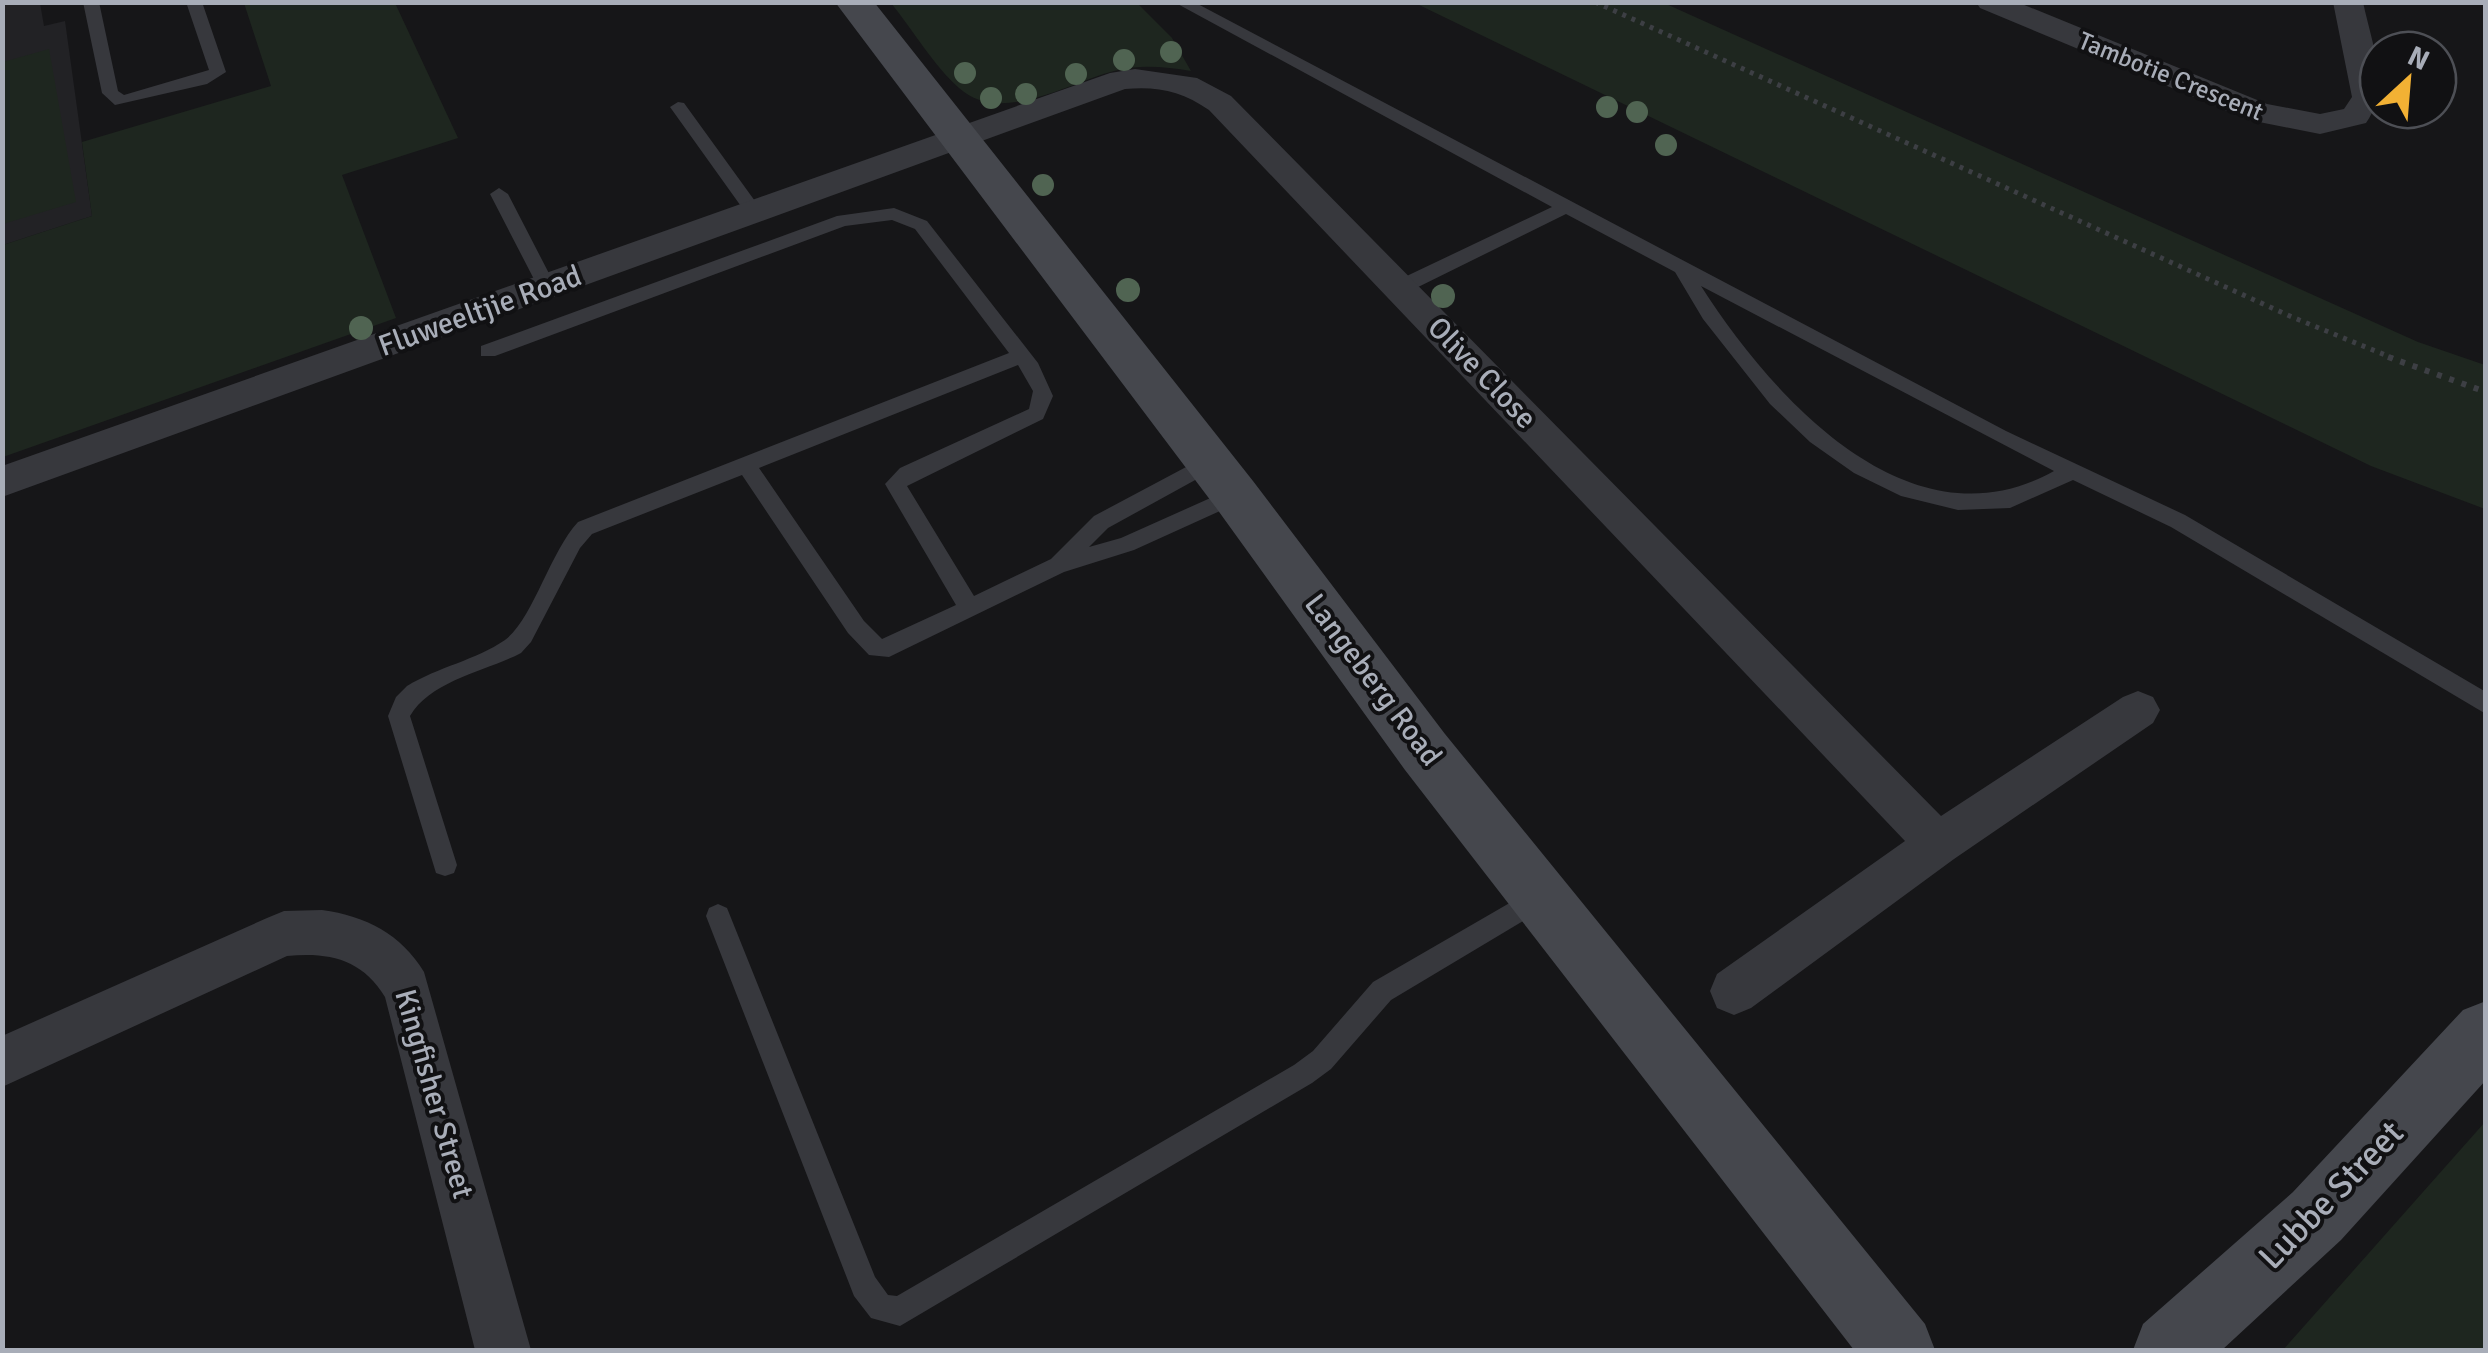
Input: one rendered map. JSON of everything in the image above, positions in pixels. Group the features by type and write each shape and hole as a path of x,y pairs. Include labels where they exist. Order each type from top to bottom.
{"main road":[{"name":"Langeberg Road","path":"854,2 1222,479 1426,752 1899,1350"},
{"name":"Lubbe Street","path":"2169,1350 2317,1216 2486,1032"}],"street":[{"name":"Tambotie Crescent","path":"1990,2 2260,113 2320,124 2355,116 2368,98 2348,2"},
{"name":"Olive Close","path":"958,139 1121,80 1160,78 1193,86 1220,103 1938,844"},
{"name":"Fluweeltjie Road","path":"2,482 958,139"},
{"path":"1734,991 1938,844 2138,710"},
{"name":"Kingfisher Street","path":"2,1062 284,934 312,930 341,933 372,947 397,968 407,989 504,1350"}],"lane":[{"path":"91,2 110,94 121,100 218,72 194,2"},
{"path":"1181,2 1682,271 2072,471 2178,521 2486,704"},
{"path":"678,107 754,212"},
{"path":"499,194 547,286"},
{"path":"1400,288 1564,208"},
{"path":"488,351 843,220 894,214 921,225 933,236 1045,392 1036,414 908,474 895,484 970,609"},
{"path":"1682,271 1706,311 1755,376 1808,429 1876,476 1916,492 1976,503 2024,495 2072,471"},
{"path":"445,865 399,716 404,701 419,690 513,646 523,636 572,542 585,528 1022,356"},
{"path":"745,463 856,627 877,648 889,648 1057,566 1127,544 1222,479"},
{"path":"1057,566 1101,522 1222,479"},
{"path":"718,916 864,1286 873,1302 885,1311 900,1311 1304,1074 1322,1060 1382,991 1542,896"}],"path":[{"path":"1595,2 2322,330 2486,392"}],"shaded area":[{"path":"3,3 40,3 44,26 65,21 92,216 3,245"},
{"path":"244,3 395,3 458,138 342,175 396,318 3,457 3,245 92,216 82,142 271,86"},
{"path":"891,3 1137,3 1172,38 1191,71 1124,69 1036,98 995,103 976,99 950,79"},
{"path":"1415,3 1664,3 2418,342 2485,365 2485,509 2371,466"},
{"path":"49,49 76,202 3,224 3,62"},
{"path":"2485,1122 2485,1350 2283,1350"}]}
